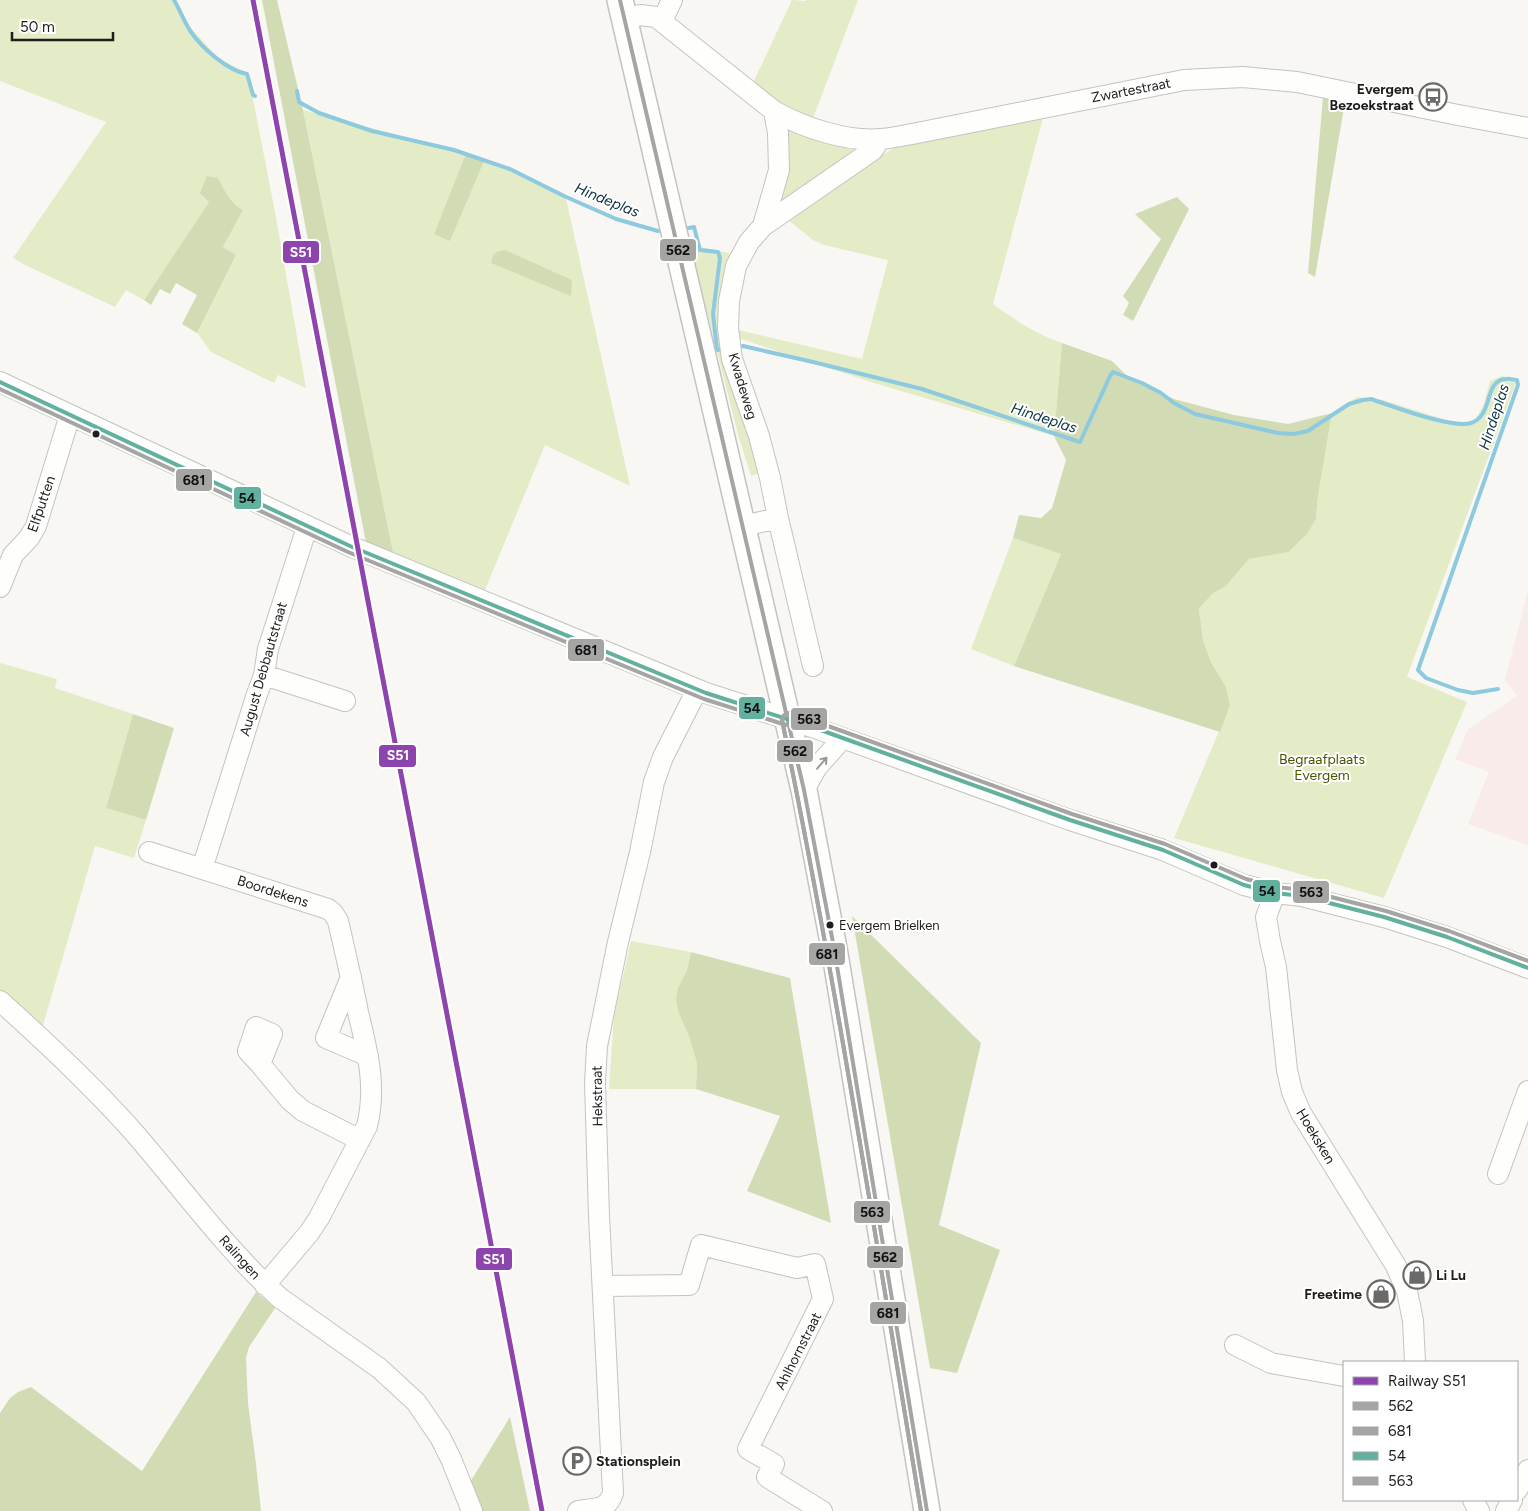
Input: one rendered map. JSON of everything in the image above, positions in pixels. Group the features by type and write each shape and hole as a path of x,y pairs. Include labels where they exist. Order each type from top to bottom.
{"main road":[{"path":"623,9 804,790 834,948 928,1511"}],"street":[{"path":"662,21 672,0"},
{"path":"623,9 640,15 656,17 662,21 774,111 796,122 841,136 880,139 873,150 763,226"},
{"name":"Zwartestraat","path":"880,139 1184,80 1243,76 1297,82 1528,128"},
{"name":"Kwadeweg","path":"774,111 778,133 779,170 763,226 749,242 736,266 729,301 728,328 732,359 759,436 770,478 813,666"},
{"path":"0,382 350,546 697,690 844,738 1070,820 1163,850 1244,885 1275,893 1302,896 1384,917 1447,937 1528,968"},
{"name":"Elfputten","path":"0,586 13,555 29,538 36,526 70,415"},
{"path":"742,526 778,518"},
{"name":"August Debbautstraat","path":"202,869 264,675 268,649 307,526"},
{"path":"264,675 344,701"},
{"name":"Hekstraat","path":"598,1510 609,1504 613,1493 599,1216 595,1083 597,1046 654,782 663,757 697,690"},
{"path":"804,790 818,767 844,738"},
{"name":"Boordekens","path":"149,852 328,909 338,921 368,1056 372,1084 370,1115 367,1126 319,1218 309,1233 265,1284"},
{"name":"Hoeksken","path":"1275,893 1266,917 1276,967 1287,1070 1292,1092 1301,1113 1396,1266 1407,1291 1414,1321 1415,1361"},
{"path":"350,977 326,1038 368,1056"},
{"name":"Ralingen","path":"0,1001 73,1068 117,1114 225,1241 265,1284 280,1298 379,1368 416,1402 440,1437 472,1511"},
{"path":"260,1064 290,1100 303,1111 360,1140"},
{"path":"1498,1174 1528,1091"},
{"name":"Ahlhornstraat","path":"603,1286 689,1285 701,1245 796,1268 815,1264 823,1299 748,1449 774,1464 768,1478 822,1511"},
{"path":"1235,1346 1271,1363 1343,1376"},
{"path":"1518,1488 1528,1470"},
{"path":"578,1511 598,1510"}],"shaded area":[{"path":"1528,592 1528,845 1468,824 1489,772 1455,759 1468,729 1517,696 1505,679"}],"green space":[{"path":"0,0 176,0 190,27 219,59 248,73 306,388 278,375 274,383 211,352 197,333 236,255 223,247 243,210 231,200 218,178 209,202 144,300 126,290 115,307 13,258 106,122 0,81"},
{"path":"262,0 277,0 303,110 393,552 366,543"},
{"path":"792,0 858,0 812,121 796,116 752,85"},
{"path":"1323,97 1345,102 1315,277 1308,273"},
{"path":"303,110 466,153 434,234 450,240 485,159 565,194 630,486 545,445 485,590 393,552"},
{"path":"1043,118 993,304 1026,326 1062,343 1054,436 874,383 735,337 738,330 862,359 888,260 824,245 813,240 783,216 894,148 914,140"},
{"path":"790,127 860,147 776,211 785,130"},
{"path":"466,153 485,159 450,241 434,234"},
{"path":"207,176 218,178 231,200 243,210 223,247 236,255 197,333 182,324 197,295 176,283 170,294 160,289 151,305 144,300 209,202 200,193"},
{"path":"1177,197 1189,209 1133,321 1123,315 1129,303 1123,296 1161,239 1135,214"},
{"path":"690,245 729,253 733,266 727,288 762,472 751,476 739,438"},
{"path":"505,250 572,280 571,296 491,263 493,255"},
{"path":"1062,343 1112,361 1131,380 1174,399 1234,415 1288,424 1332,413 1316,519 1307,534 1289,552 1249,559 1226,586 1212,594 1199,609 1203,640 1211,662 1226,687 1230,705 1220,732 1014,666 1061,554 1013,538 1019,515 1041,518 1052,508 1066,460 1054,436"},
{"name":"Begraafplaats Evergem","path":"1502,376 1517,380 1407,677 1467,702 1384,898 1174,838 1230,705 1226,687 1211,662 1203,640 1199,609 1212,594 1226,586 1249,559 1289,552 1307,534 1316,519 1332,413 1357,397 1383,400 1462,425 1474,422 1484,404 1490,381"},
{"path":"1013,538 1061,554 1014,666 971,649"},
{"path":"0,663 57,679 55,688 133,714 106,808 146,820 134,858 95,846 42,1029 0,991"},
{"path":"133,714 174,728 146,820 106,808"},
{"path":"852,916 981,1043 939,1225 1000,1250 957,1373 930,1368"},
{"path":"631,941 691,952 687,970 678,988 679,1014 689,1036 697,1063 696,1089 609,1089 614,1016"},
{"path":"691,952 790,978 831,1223 747,1191 780,1116 696,1089 697,1063 689,1036 679,1014 676,1000 678,988 687,970"},
{"path":"256,1292 275,1308 249,1347 246,1358 248,1403 261,1511 0,1511 0,1413 10,1398 18,1392 31,1387 142,1471"},
{"path":"510,1417 530,1511 478,1511 467,1487"}],"waterway":[{"name":"Hindeplas","path":"174,0 189,28 202,45 224,64 247,74 253,95 255,96"},
{"name":"Hindeplas","path":"297,91 299,102 319,113 372,131 454,150 510,169 616,219 658,231 666,230"},
{"name":"Hindeplas","path":"683,229 694,227 700,250 718,252 720,258 713,314 717,350 725,348"},
{"name":"Hindeplas","path":"737,347 743,346 922,389 1080,442 1113,372 1142,383 1195,414 1278,433 1294,434 1308,431 1349,404 1371,399 1437,420 1450,423 1471,423 1483,413 1494,385 1506,379 1517,380 1518,385 1418,670 1426,678 1458,690 1473,693 1498,689"}],"rail line":[{"name":"S51","path":"253,0 542,1511"}],"transit line":[{"name":"562","path":"620,0 804,790 834,948 927,1511"},
{"name":"54","path":"0,382 350,546 706,693 815,728 1070,820 1163,850 1244,885 1275,893 1302,896 1384,917 1447,937 1528,968"},
{"name":"681","path":"0,389 348,552 704,699 786,725"},
{"name":"563","path":"921,1511 838,1016 782,720 784,715 789,713 817,722 1072,814 1165,844 1246,879 1276,887 1304,890 1386,911 1449,931 1528,961"},
{"name":"681","path":"782,720 838,1016 921,1511"}],"place":[{"name":"Evergem Bezoekstraat","path":"1433,97"},
{"name":"Evergem Brielken","path":"830,925"},
{"name":"Li Lu","path":"1417,1275"},
{"name":"Freetime","path":"1381,1294"},
{"name":"Stationsplein","path":"577,1461"}]}
